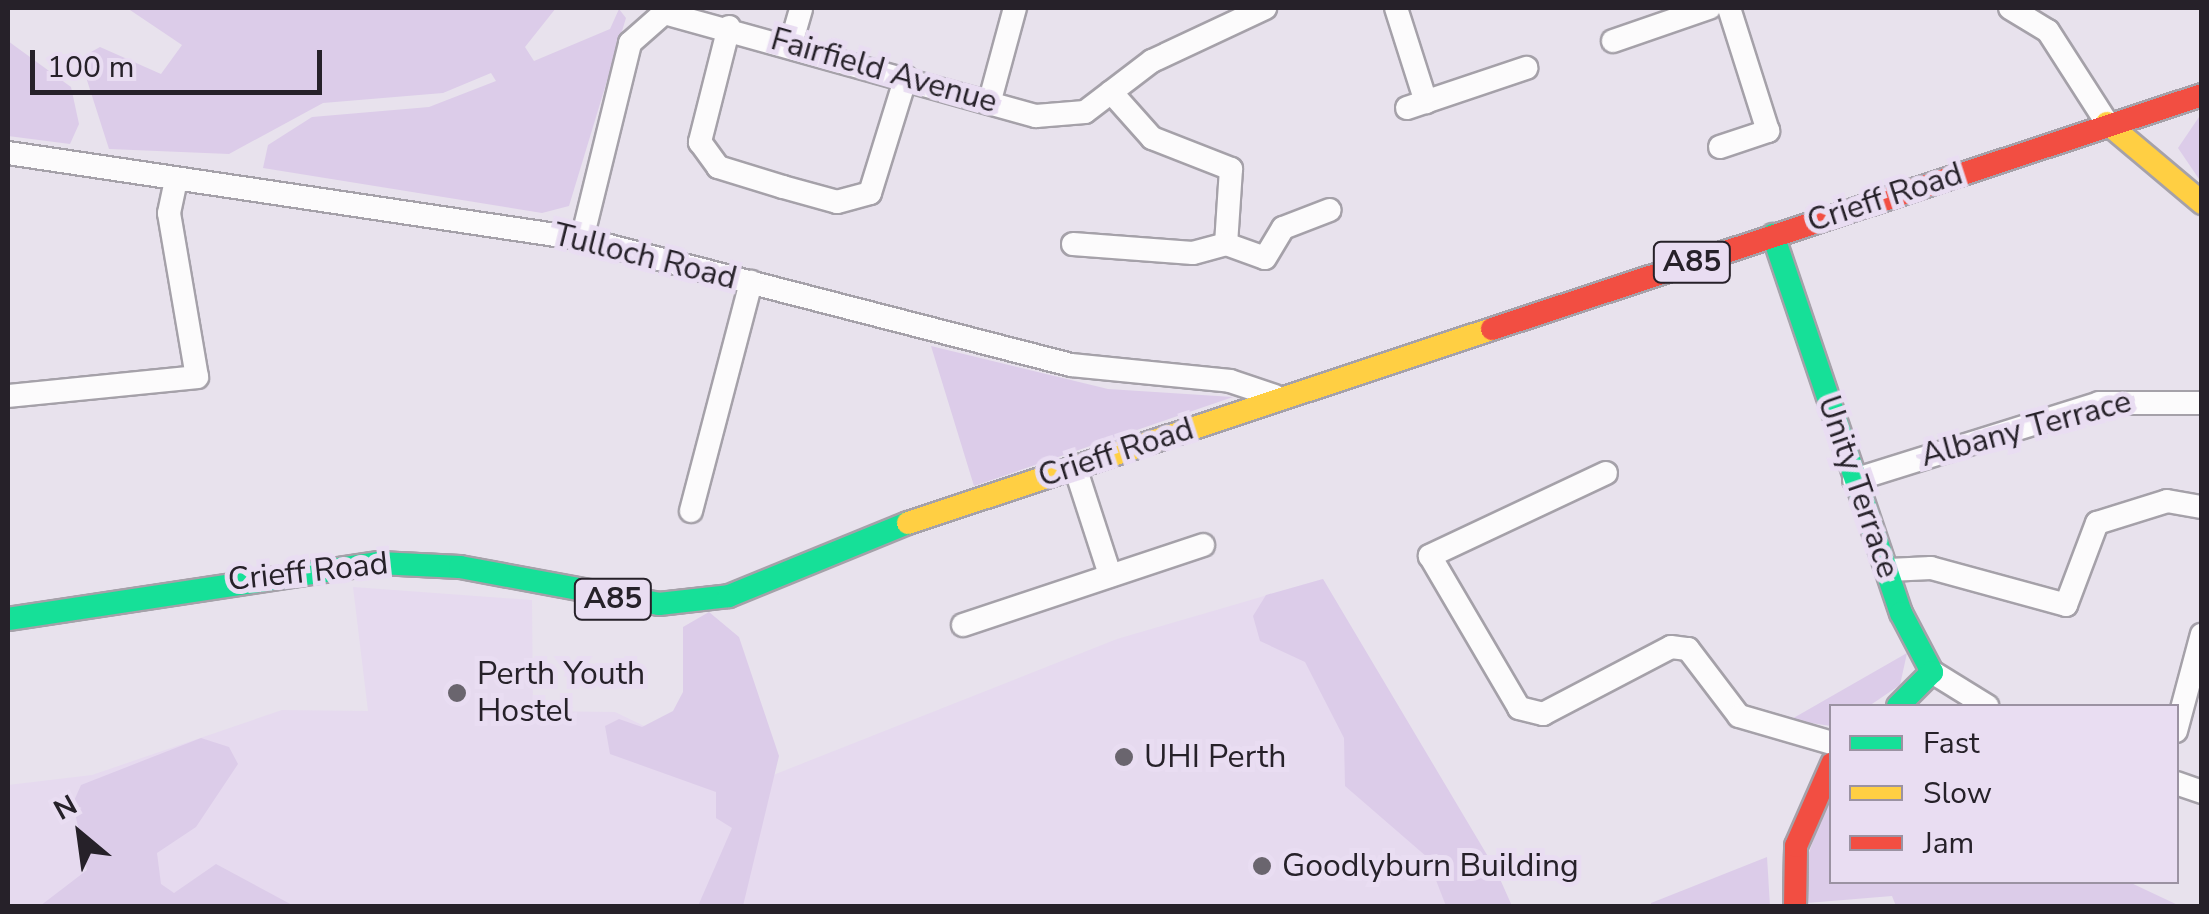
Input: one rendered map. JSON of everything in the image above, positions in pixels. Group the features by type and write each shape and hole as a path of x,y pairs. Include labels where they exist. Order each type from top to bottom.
{"main road":[{"name":"Crieff Road","path":"8,619 379,563 460,566 609,599 700,602 1275,396 1774,235 2107,122 2202,95"},
{"path":"2107,122 2202,203"},
{"name":"Unity Terrace","path":"1774,235 1854,480 1932,672"},
{"path":"1900,704 1932,672"},
{"path":"1795,906 1796,846 1829,771"}],"street":[{"path":"791,44 801,8"},
{"path":"990,100 1014,8"},
{"name":"Fairfield Avenue","path":"582,239 637,29 678,12 1052,114 1085,112 1152,61 1265,8"},
{"path":"1396,8 1417,105 1526,68"},
{"path":"1613,41 1708,8"},
{"path":"1720,147 1768,131 1729,8"},
{"path":"2018,9 2059,44 2107,122"},
{"path":"728,27 700,142 718,167 782,188 837,202 870,194 906,77"},
{"path":"1110,92 1152,138 1231,169 1226,244"},
{"name":"Tulloch Road","path":"8,153 582,239 1070,365 1230,380 1275,396"},
{"path":"8,396 196,377 202,366 169,213 176,179"},
{"path":"1074,244 1193,253 1226,244 1265,258 1283,228 1330,210"},
{"path":"691,511 751,282"},
{"name":"Albany Terrace","path":"1854,480 2099,402 2202,403"},
{"path":"1075,467 1110,574"},
{"path":"1606,473 1430,556 1519,708 1544,714 1671,647 1688,649 1740,716 1829,742"},
{"path":"1890,570 1947,572 2066,606 2098,523 2153,503 2202,507"},
{"path":"963,625 1203,545"},
{"path":"2179,720 2202,634"},
{"path":"1932,672 1984,704"}],"shaded area":[{"path":"127,8 556,8 525,47 534,61 610,29 619,9 626,18 569,206 542,213 263,168 268,145 312,117 429,107 496,81 491,73 443,93 323,103 229,154 109,149 85,74 91,52 100,47 161,74 182,45"},
{"path":"8,41 71,87 79,124 70,144 8,136"},
{"path":"2201,114 2201,182 2178,148"},
{"path":"931,346 1108,389 1233,397 974,486"},
{"name":"UHI Perth","path":"1323,579 1512,906 8,906 8,785 92,775 282,710 368,711 353,587 532,600 533,711 615,712 758,781 1117,639"},
{"path":"1323,579 1496,870 1512,906 1446,906 1427,857 1345,786 1344,738 1305,662 1260,641 1253,616 1266,595"},
{"path":"709,612 739,637 779,756 743,906 698,906 732,828 716,818 716,792 610,754 605,726 619,719 642,727 673,711 683,692 683,627"},
{"path":"1907,653 1900,685 1872,704 1829,704 1829,726 1790,720"},
{"path":"201,738 229,747 238,764 196,827 157,853 161,884 174,893 216,864 294,906 40,906 87,870 73,803 81,785"},
{"path":"1829,793 1829,884 2133,884 2180,906 1896,906 1892,896 1807,903 1807,859"},
{"path":"1767,857 1770,906 1651,906 1651,903"}],"traffic: fast":[{"path":"1773,235 1901,613 1932,672 1900,704"},
{"path":"8,619 379,563 460,567 659,604 729,596 908,523"}],"traffic: slow":[{"path":"2107,123 2202,203"},
{"path":"908,523 1492,329"}],"traffic: jam":[{"path":"1492,329 2202,95"},
{"path":"1795,906 1796,846 1829,771"}],"place":[{"name":"Perth Youth Hostel","path":"457,693"},
{"name":"UHI Perth","path":"1124,757"},
{"name":"Goodlyburn Building","path":"1262,866"}]}
